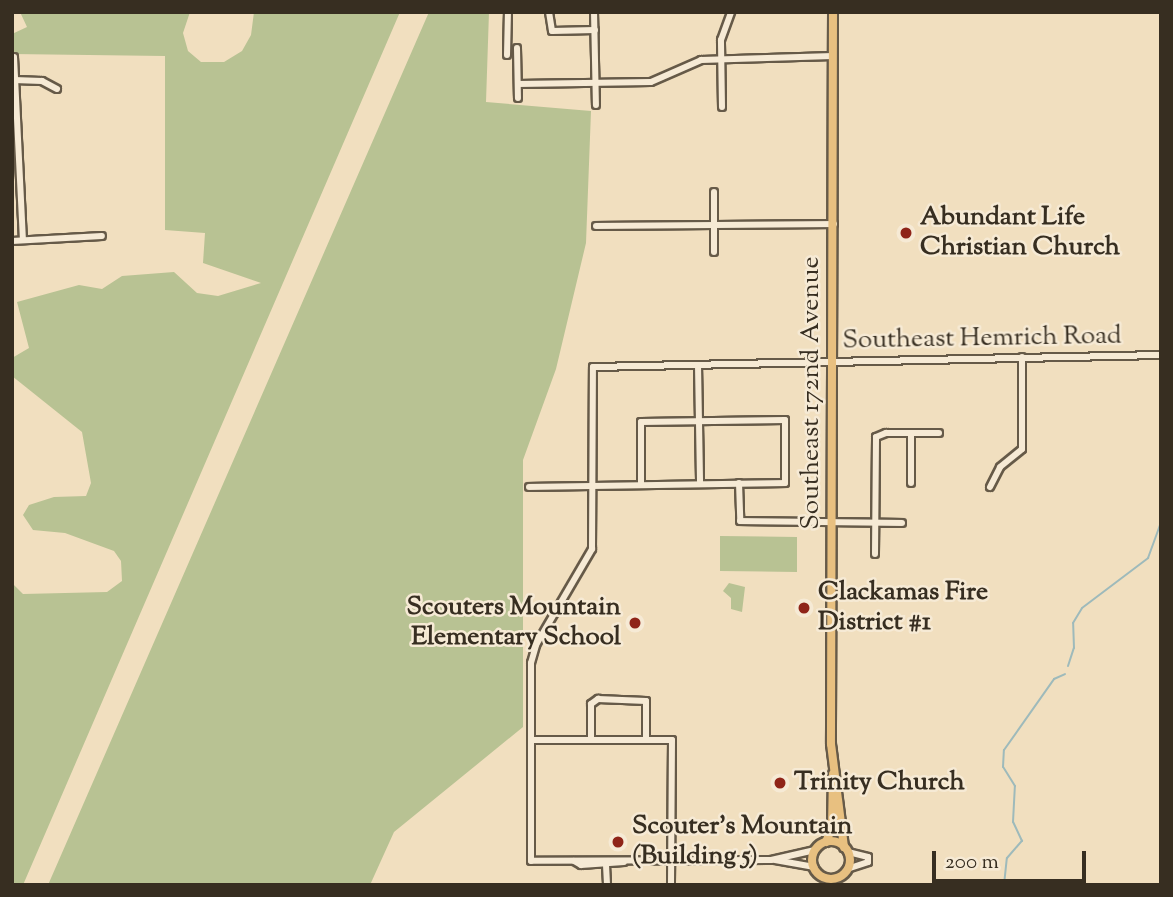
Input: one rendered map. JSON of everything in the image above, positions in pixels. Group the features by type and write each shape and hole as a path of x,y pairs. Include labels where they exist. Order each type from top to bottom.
{"main road":[{"name":"Southeast 172nd Avenue","path":"826,842 832,827 833,774 833,12"},
{"name":"Southeast 172nd Avenue","path":"833,774 847,869"},
{"path":"823,885 814,867 815,850 826,842 846,849"},
{"path":"820,875 837,881 847,869"}],"street":[{"path":"507,55 508,12"},
{"path":"549,12 552,31 595,30"},
{"path":"594,12 596,106"},
{"path":"722,107 722,37 731,12"},
{"path":"517,48 518,98"},
{"path":"518,85 651,82 686,64 833,56"},
{"path":"14,57 16,187 23,240"},
{"path":"14,80 42,81 57,89"},
{"path":"714,192 714,252"},
{"path":"596,226 834,223"},
{"path":"12,241 102,236"},
{"name":"Southeast Hemrich Road","path":"594,484 593,367 835,359 1161,355"},
{"path":"990,487 1000,467 1022,449 1022,357"},
{"path":"698,365 700,483"},
{"path":"529,487 785,483 785,421 641,422 641,484"},
{"path":"911,433 911,483"},
{"path":"875,554 876,437 939,433"},
{"path":"739,483 740,521 876,520 902,523"},
{"path":"594,484 589,557 533,652 531,861 775,860 814,867"},
{"path":"591,740 592,700 646,701 646,740"},
{"path":"531,740 671,740 671,885"},
{"path":"846,849 868,857 868,862 847,869"},
{"path":"775,860 815,850"},
{"path":"574,861 606,864 626,861"},
{"path":"606,864 607,885"}],"green space":[{"path":"20,12 190,12 183,33 188,51 201,62 224,62 242,51 251,35 254,12 400,12 23,885 12,885 12,583 23,594 107,592 122,581 121,561 114,551 65,533 33,530 23,515 29,505 54,497 86,496 91,483 82,432 12,376 12,358 29,348 17,302 79,285 102,289 122,276 174,272 197,293 218,296 261,283 203,263 205,233 165,230 165,56 12,54 12,34 27,27"},
{"path":"429,12 489,12 486,102 591,111 586,243 556,369 523,460 523,727 394,832 370,885 48,885"},
{"path":"720,536 797,537 797,572 720,571"},
{"path":"729,583 745,587 742,612 731,609 731,598 723,591"}],"waterway":[{"path":"1068,666 1074,648 1073,623 1082,608 1148,558 1161,523"},
{"path":"1004,885 1007,858 1022,841 1013,822 1015,786 1003,767 1004,750 1054,679 1065,674"}],"place":[{"name":"Abundant Life Christian Church","path":"906,233"},
{"name":"Clackamas Fire District #1","path":"804,608"},
{"name":"Scouters Mountain Elementary School","path":"635,623"},
{"name":"Trinity Church","path":"780,783"},
{"name":"Scouter's Mountain (Building 5)","path":"618,842"}]}
